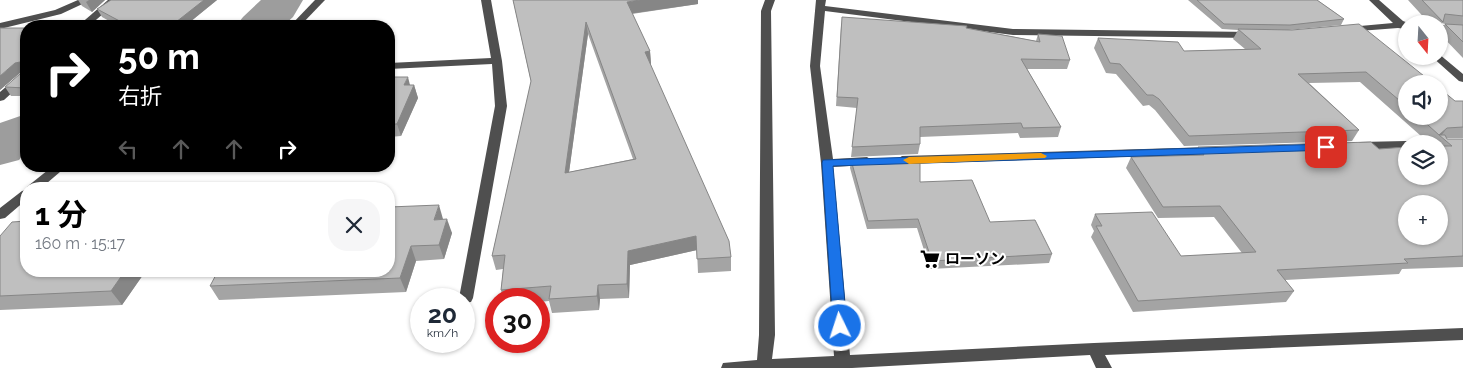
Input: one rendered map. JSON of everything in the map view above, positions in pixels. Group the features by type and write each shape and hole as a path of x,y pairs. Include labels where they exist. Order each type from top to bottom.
{"street":[{"path":"25,20 58,12 86,0"},
{"path":"90,20 114,0"},
{"path":"301,20 320,0"},
{"path":"468,288 501,106 497,61 486,0"},
{"path":"764,366 767,335 766,11 770,0"},
{"path":"1374,0 1398,21"},
{"path":"843,365 827,163 816,66 820,4 1014,32 1258,35"},
{"path":"0,26 20,21"},
{"path":"1336,31 1398,26"},
{"path":"1448,29 1463,30"},
{"path":"395,66 497,61"},
{"path":"1447,65 1463,79"},
{"path":"0,98 20,80"},
{"path":"1346,147 1398,145"},
{"path":"827,163 1227,150"},
{"path":"41,182 53,172"},
{"path":"0,215 20,199"},
{"path":"729,368 843,365 1094,349 1463,334"},
{"path":"1094,349 1104,368"}],"building":[{"path":"111,0 204,0 179,20 118,20 97,9"},
{"path":"513,0 640,0 627,2 650,51 645,52 729,241 731,257 697,259 696,236 628,251 627,284 598,285 597,296 550,299 551,286 501,288 505,255 492,256 531,81","holes":["586,22 636,159 565,173"]},
{"path":"1197,0 1317,0 1344,19 1290,25 1224,24"},
{"path":"1422,0 1463,0 1463,16 1436,15"},
{"path":"842,17 967,26 966,28 1040,42 1038,34 1062,36 1070,60 1021,59 1061,127 1023,128 1021,123 920,127 920,144 852,147 858,98 837,97"},
{"path":"1359,24 1398,55 1398,65 1410,65 1423,75 1398,75 1398,99 1366,72 1298,74 1359,130 1189,136 1159,99 1153,95 1147,95 1120,64 1110,63 1098,38 1178,42 1184,51 1261,49 1238,29 1292,30"},
{"path":"1448,24 1463,25 1463,42 1448,27"},
{"path":"0,28 20,28 20,62 15,63 0,76"},
{"path":"20,74 20,88 5,87"},
{"path":"395,77 408,77 404,85 414,85 397,124 395,124"},
{"path":"1448,95 1455,101 1463,101 1463,127 1447,128 1439,135 1428,125 1448,125"},
{"path":"1448,139 1463,139 1463,256 1404,259 1408,263 1277,270 1294,291 1138,301 1096,226 1102,226 1095,214 1152,212 1181,256 1256,252 1220,206 1163,207 1131,157 1204,155 1198,147 1371,142 1379,149 1398,148 1398,185 1448,185 1448,146 1452,146 1448,143"},
{"path":"920,158 920,182 972,180 990,222 1035,220 1052,254 932,261 918,219 868,221 851,160"},
{"path":"439,205 434,220 447,219 439,245 411,246 400,278 210,286 215,277 395,277 395,207"},
{"path":"20,221 20,277 121,277 111,291 0,296 0,236 12,222"}],"waterway":[{"path":"265,20 278,8 282,0"},
{"path":"0,148 9,139 20,133"}],"slow traffic":[{"path":"909,160 1041,156"}],"place":[{"name":"ローソン","path":"930,259"}],"route":[{"path":"840,326 827,163 1326,147"}]}
